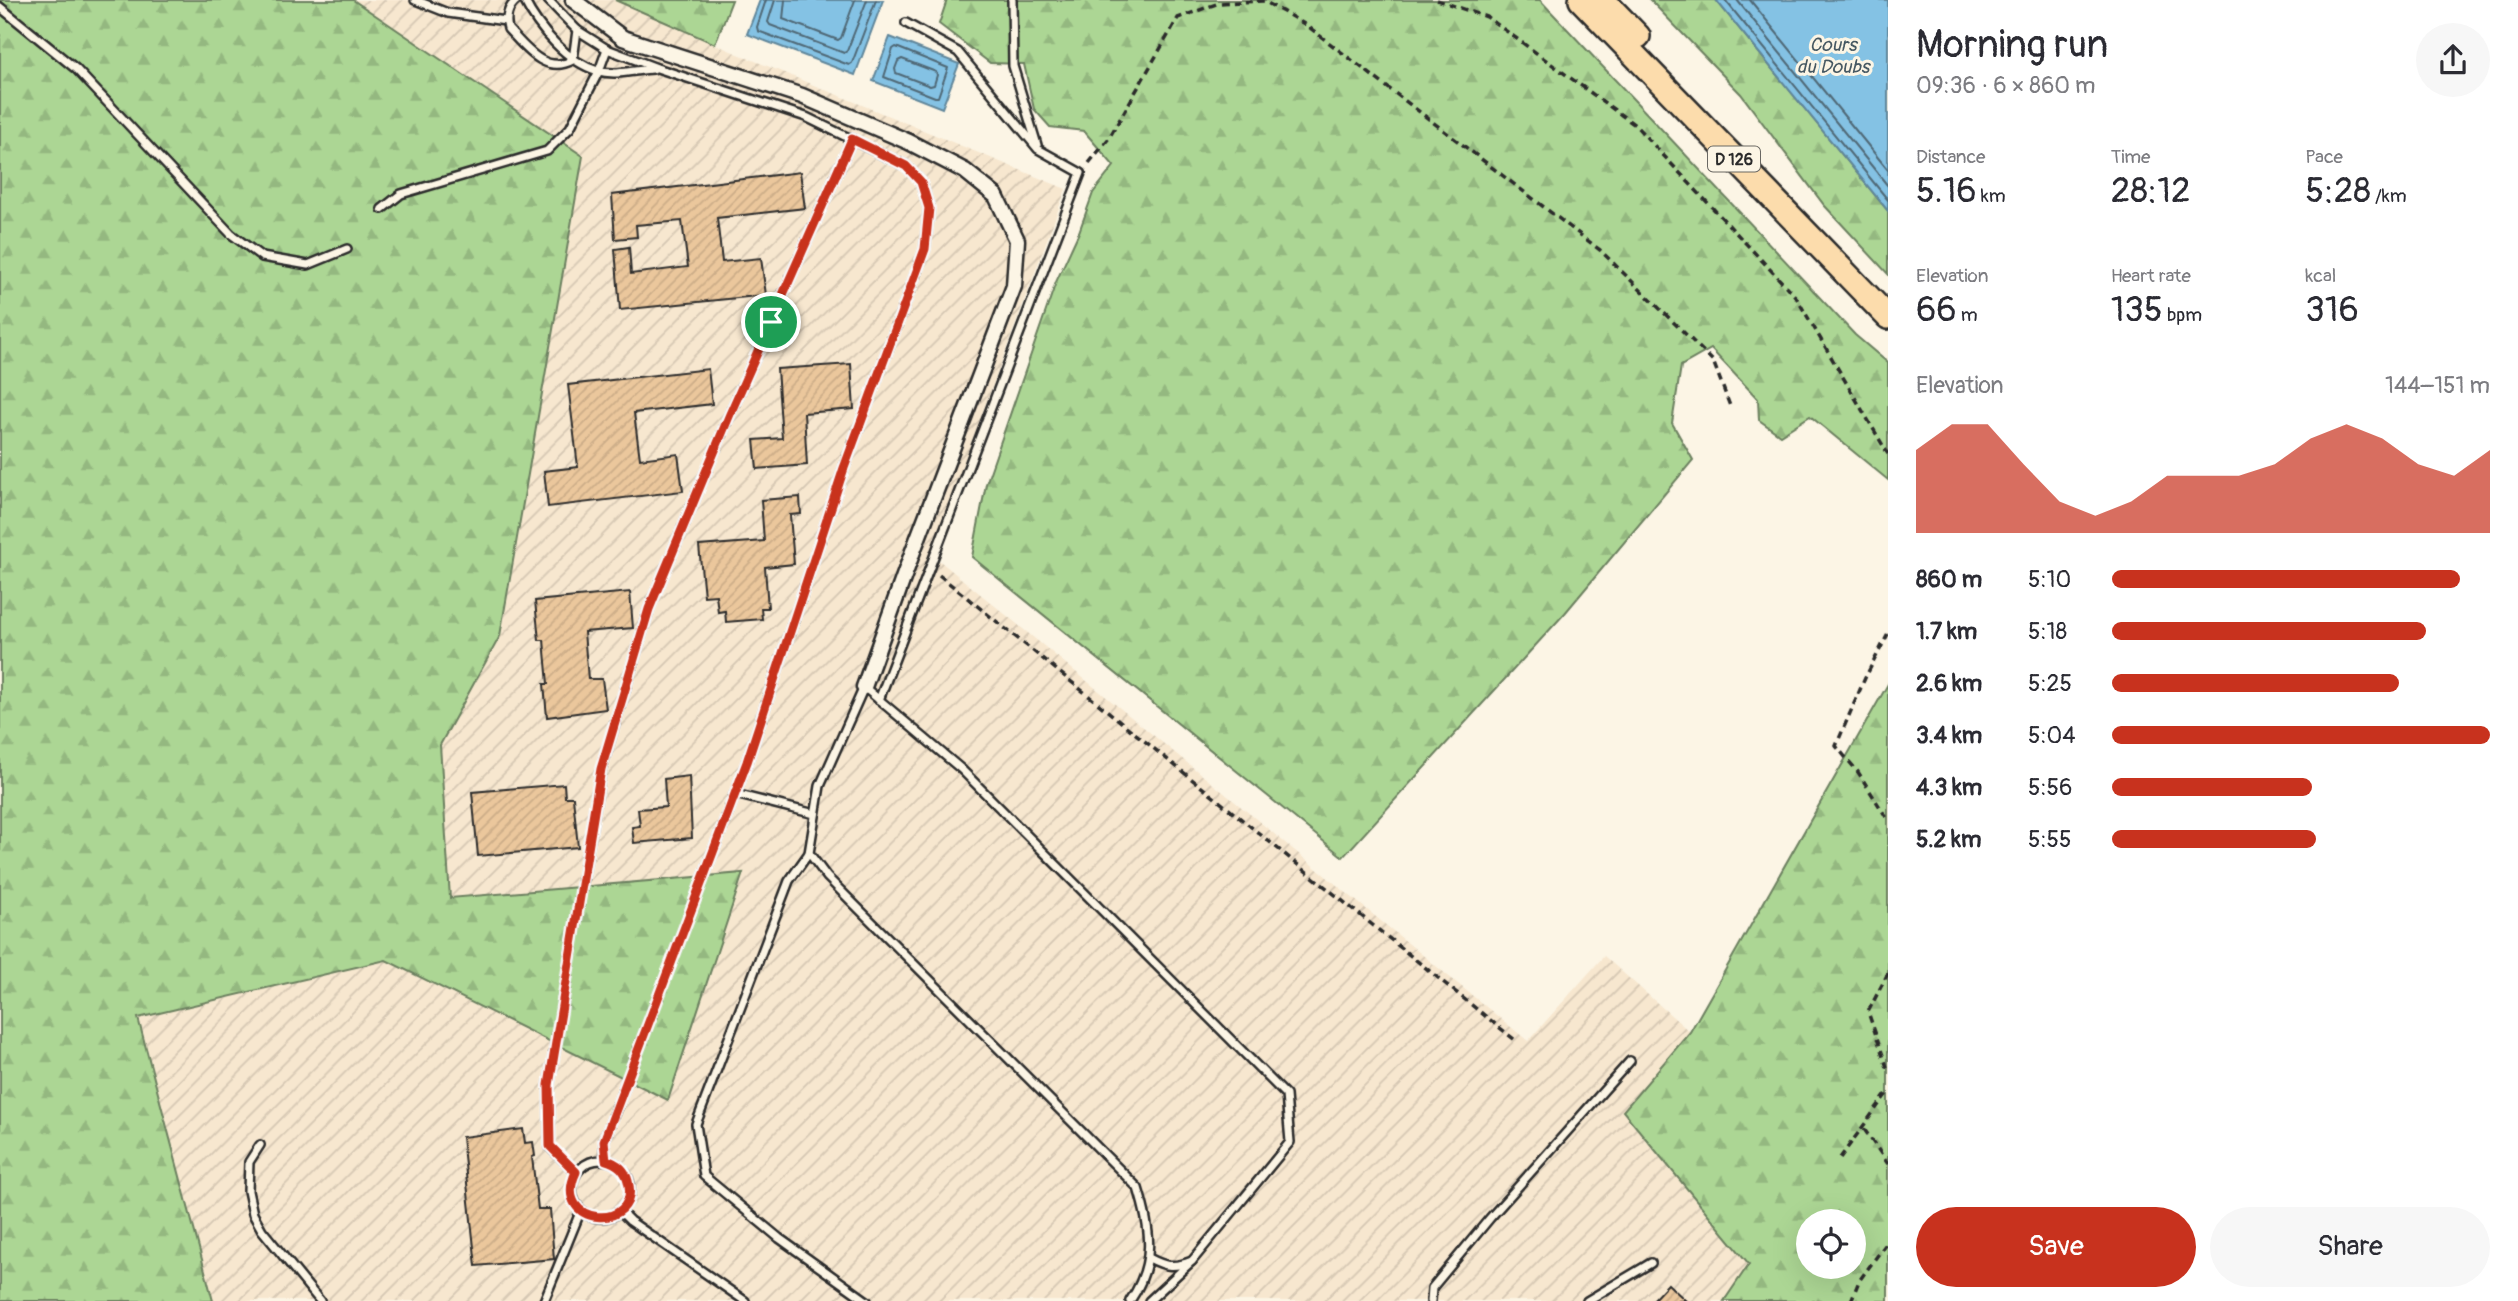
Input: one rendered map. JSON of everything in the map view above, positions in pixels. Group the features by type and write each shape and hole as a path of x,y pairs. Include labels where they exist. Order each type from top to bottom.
{"main road":[{"name":"D 126","path":"1581,0 1888,317"},
{"name":"D 126","path":"1603,0 1888,295"}],"street":[{"path":"573,0 623,38 802,96 909,142 965,171 996,196 1017,240 1014,286 864,687"}],"lane":[{"path":"415,0 448,13 506,21"},
{"path":"517,0 511,5 506,21 508,29 547,65 562,66 573,60"},
{"path":"524,0 542,28 573,60 599,71 657,68"},
{"path":"548,0 577,30 607,49 806,117 906,166 921,182 929,208 925,249 844,468 735,794 604,1141 606,1160"},
{"path":"1012,0 1013,66 1038,149"},
{"path":"0,7 76,69 231,234 262,257 307,265 347,249"},
{"path":"879,700 1081,173 1038,149 958,52 906,23"},
{"path":"573,60 577,30"},
{"path":"382,209 401,194 547,151 570,128 607,49"},
{"path":"576,1172 550,1146 549,1085 601,769 649,609 730,414 852,139"},
{"path":"867,1301 779,1238 704,1176 696,1124 789,881 809,853 820,786 864,687 961,769 1286,1095 1290,1142 1192,1261 1149,1301"},
{"path":"735,794 815,814"},
{"path":"809,853 827,877 1138,1188 1147,1216 1149,1258 1141,1285 1130,1301"},
{"path":"1432,1301 1432,1288 1630,1061"},
{"path":"260,1145 248,1161 248,1191 253,1214 262,1230 320,1301"},
{"path":"606,1160 622,1168 630,1185 629,1195 620,1211 596,1218 581,1210 572,1196 571,1188 576,1172 589,1162 606,1160"},
{"path":"544,1301 581,1210"},
{"path":"620,1211 630,1221 745,1301"},
{"path":"1149,1258 1165,1267 1177,1267 1192,1261"},
{"path":"1587,1301 1651,1263"}],"path":[{"path":"1081,173 1109,138 1178,18 1219,3 1264,0 1306,25 1600,250 1713,362 1730,406"},
{"path":"1437,0 1487,18 1635,125 1796,297 1888,454"},
{"path":"930,568 1515,1040"},
{"path":"1888,634 1865,678 1836,746 1858,772 1888,820"},
{"path":"1888,974 1868,1012 1888,1070"},
{"path":"1840,1158 1864,1129 1888,1092"},
{"path":"1864,1129 1888,1164"},
{"path":"1851,1301 1859,1281 1888,1241"}],"shaded area":[{"path":"0,0 615,0 731,51 1066,189 930,553 1528,1041 1604,956 1690,1032 1623,1112 1749,1264 1724,1301 0,1301"}],"green space":[{"path":"0,0 353,0 583,156 500,636 440,745 450,898 743,873 668,1100 386,960 138,1018 213,1301 0,1301"},
{"path":"615,0 732,0 715,44"},
{"path":"947,0 1540,0 1855,335 1888,363 1888,480 1810,416 1780,435 1759,420 1758,399 1711,349 1681,366 1672,423 1693,460 1565,613 1343,857 972,557 986,484 1056,282 1093,193 1114,166 1084,131 1050,127 1034,109 1024,64 990,63 939,24"},
{"path":"1650,0 1716,0 1888,211 1888,274 1824,205 1741,94"},
{"path":"1888,684 1888,1301 1724,1301 1749,1264 1623,1111 1690,1032"}],"water":[{"path":"760,0 883,0 855,75 747,34"},
{"name":"Cours du Doubs","path":"1716,0 1888,0 1888,211"},
{"path":"890,37 959,64 942,108 873,81"}],"building":[{"path":"800,172 805,208 717,218 722,262 761,258 766,295 620,310 615,249 629,247 631,274 688,267 682,221 636,225 637,237 615,239 612,195"},
{"path":"851,364 854,409 804,413 807,465 757,469 754,440 782,438 777,369"},
{"path":"708,369 712,404 634,413 640,459 678,454 683,491 548,507 544,471 578,467 568,385"},
{"path":"800,497 801,514 790,515 794,564 765,567 768,608 761,608 762,619 726,622 725,611 718,612 716,595 704,596 699,546 764,541 761,500"},
{"path":"630,592 633,628 584,632 588,679 602,679 606,709 547,717 544,684 548,684 544,640 539,640 535,601"},
{"path":"689,776 692,838 634,843 632,827 640,826 638,809 666,807 664,779"},
{"path":"564,784 565,797 573,797 578,847 478,856 472,792"},
{"path":"523,1129 525,1143 533,1142 535,1156 532,1157 538,1209 550,1209 554,1259 476,1266 462,1137"},
{"path":"1668,1284 1686,1301 1652,1301"}],"route":[{"path":"852,139 906,166 921,182 929,208 925,249 844,468 747,762 604,1141 606,1160 622,1168 627,1176 629,1195 620,1211 605,1218 596,1218 588,1215 576,1204 571,1188 576,1172 550,1146 549,1085 601,769 649,609 771,322 852,139"}]}
